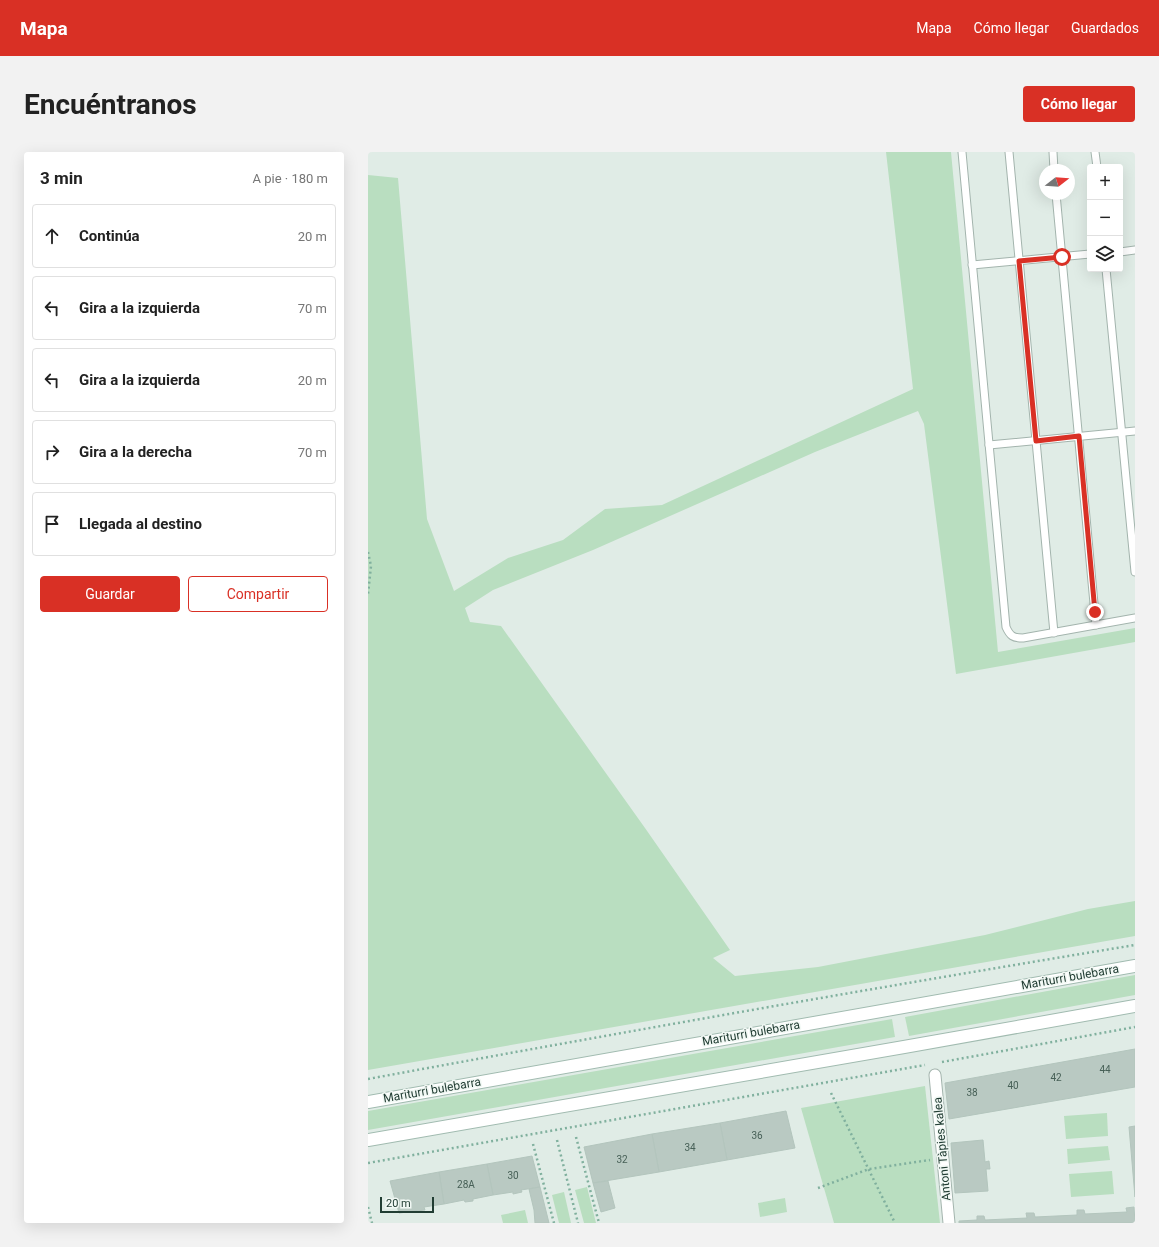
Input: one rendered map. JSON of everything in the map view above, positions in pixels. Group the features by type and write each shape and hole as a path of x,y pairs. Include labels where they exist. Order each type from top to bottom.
{"main road":[{"name":"Mariturri bulebarra","path":"368,1102 1135,966"},
{"path":"368,1140 1135,1006"}],"street":[{"name":"Antoni Tàpies kalea","path":"935,1075 949,1223"}],"lane":[{"path":"962,152 1006,627 1009,633 1016,638 1054,633 1135,618"},
{"path":"1009,152 1054,633"},
{"path":"1052,152 1053,164"},
{"path":"1095,152 1097,164"},
{"path":"1057,200 1096,625"},
{"path":"1123,252 1135,250"},
{"path":"972,265 1087,254"},
{"path":"1106,272 1135,572"},
{"path":"989,445 1135,431"}],"path":[{"path":"368,552 371,566 368,594"},
{"path":"368,1079 973,971 1135,945"},
{"path":"939,1062 1135,1027"},
{"path":"368,1163 931,1063"},
{"path":"831,1093 895,1223"},
{"path":"576,1137 599,1223"},
{"path":"557,1140 578,1223"},
{"path":"533,1144 554,1223"},
{"path":"818,1188 869,1169 942,1158"},
{"path":"368,1207 372,1223"}],"green space":[{"path":"886,152 951,152 998,652 1135,628 1135,642 956,674 924,424 918,411 815,452 593,550 493,590 465,608 470,622 501,626 730,950 713,958 735,976 818,967 985,935 1088,909 1135,901 1135,936 368,1070 368,175 398,178 427,519 454,591 508,558 563,540 605,509 662,505 913,389"},
{"path":"1135,975 1135,995 909,1036 905,1017"},
{"path":"892,1019 895,1037 368,1130 368,1111"},
{"path":"925,1086 940,1223 834,1223 801,1108"},
{"path":"1107,1113 1108,1136 1066,1139 1064,1116"},
{"path":"1108,1146 1110,1160 1068,1164 1067,1149"},
{"path":"1112,1171 1114,1194 1071,1197 1069,1174"},
{"path":"587,1187 596,1223 584,1223 575,1190"},
{"path":"564,1192 571,1223 559,1223 552,1195"},
{"path":"785,1198 787,1212 760,1217 758,1203"},
{"path":"525,1210 528,1223 503,1223 501,1215"}],"building":[{"path":"1135,1049 1135,1087 949,1119 945,1083"},
{"path":"786,1111 795,1148 727,1160 720,1123"},
{"path":"720,1123 727,1160 659,1172 652,1134"},
{"path":"1135,1126 1135,1197 1129,1127"},
{"path":"652,1134 659,1172 593,1183 584,1147"},
{"path":"983,1140 985,1162 989,1161 990,1169 986,1169 988,1191 955,1193 951,1143"},
{"path":"532,1156 540,1187 521,1190 522,1192 513,1194 513,1192 493,1195 487,1164"},
{"path":"487,1164 493,1195 473,1199 473,1201 465,1202 464,1200 444,1204 439,1172"},
{"path":"439,1172 444,1204 424,1207 425,1210 399,1213 390,1181"},
{"path":"608,1181 615,1208 601,1212 593,1183"},
{"path":"540,1187 549,1223 535,1223 534,1210 529,1189"},
{"path":"1134,1207 1135,1223 959,1223 959,1221 977,1220 977,1216 984,1216 985,1220 1027,1218 1026,1213 1034,1213 1035,1217 1077,1215 1077,1210 1084,1210 1085,1214 1127,1212 1126,1208"}],"route":[{"path":"1062,257 1019,261 1036,441 1079,436 1095,612"}]}
